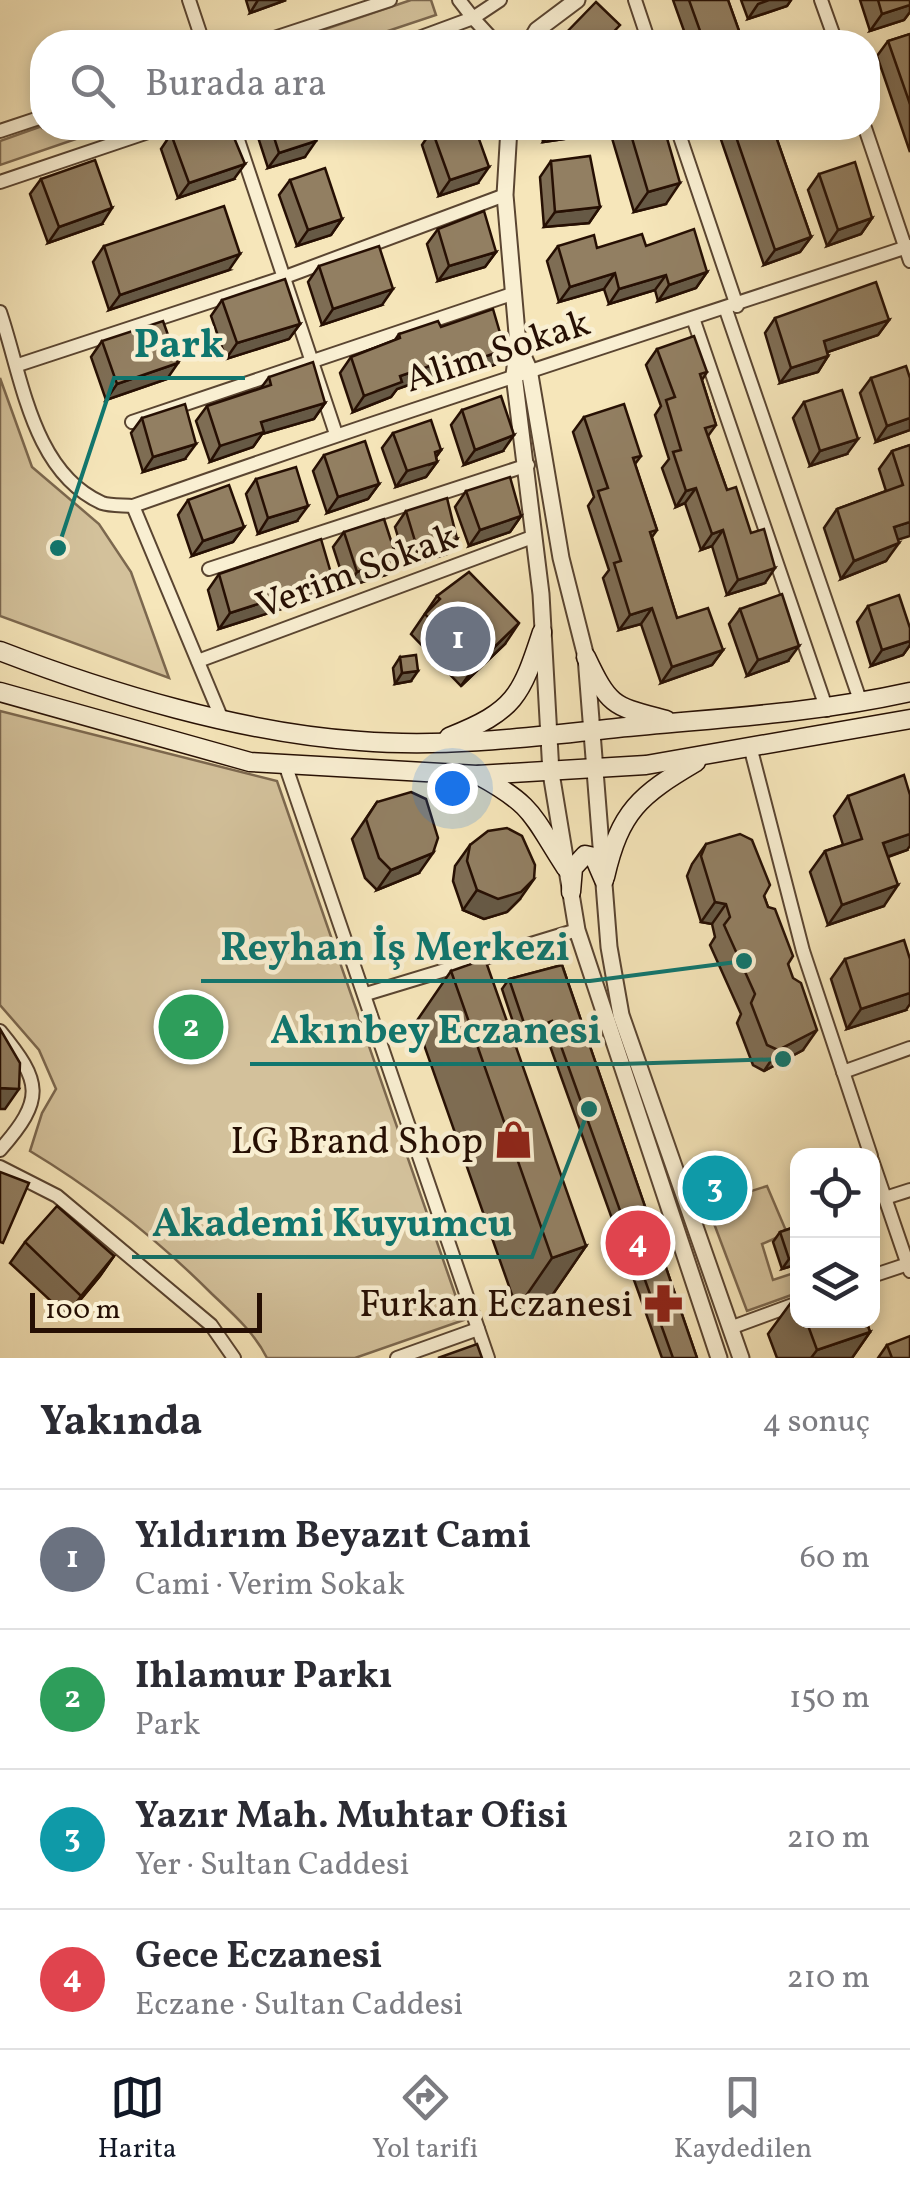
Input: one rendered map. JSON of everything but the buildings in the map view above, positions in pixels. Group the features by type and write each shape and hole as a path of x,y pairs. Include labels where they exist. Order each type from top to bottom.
{"main road":[{"path":"435,742 498,714 514,701 542,632"},
{"path":"0,651 64,676 221,717 359,742 546,736 681,724 827,710 910,692"},
{"path":"586,657 601,690 618,707 681,724"},
{"path":"0,692 250,762 477,774 594,770 706,756 910,718"},
{"path":"606,881 614,839 646,792 706,756"},
{"path":"477,774 516,796 537,817 566,868"},
{"path":"570,892 573,868 585,854 594,857 606,881"}],"street":[{"path":"189,0 199,30"},
{"path":"299,30 390,0"},
{"path":"459,0 484,30"},
{"path":"440,30 472,18 500,0"},
{"path":"537,30 577,0"},
{"path":"635,0 645,30"},
{"path":"821,0 832,30"},
{"path":"0,131 30,120"},
{"path":"0,182 124,140"},
{"path":"238,140 336,434"},
{"path":"507,140 505,195 518,346 561,558 586,657 609,947 621,1014 741,1358"},
{"path":"682,140 861,703"},
{"path":"869,140 909,252"},
{"path":"0,312 18,365 285,277 505,195"},
{"name":"Alim Sokak","path":"18,365 40,440 57,469 102,504 133,506 522,372 909,252"},
{"path":"132,422 512,294"},
{"path":"694,321 827,710"},
{"path":"522,372 546,736 577,930 719,1358"},
{"path":"209,569 528,466"},
{"path":"133,506 221,717"},
{"name":"Verim Sokak","path":"198,662 535,536"},
{"path":"750,750 803,951 869,1148"},
{"path":"286,766 488,1358"},
{"path":"366,994 577,930"},
{"path":"0,1031 34,1083 34,1100 20,1128 0,1150"},
{"path":"843,1072 910,1048"},
{"path":"0,1168 57,1196 211,1325 232,1355 212,1358"},
{"path":"880,1181 909,1267 880,1274"},
{"path":"886,1198 910,1190"},
{"path":"730,1328 790,1306"},
{"path":"397,1358 478,1330"}],"shaded area":[{"path":"411,0 431,0 436,15 391,30 322,30"},
{"path":"30,130 30,140 73,140 0,165 0,141"},
{"path":"0,378 32,467 99,524 131,572 169,678 0,616"},
{"path":"0,711 277,781 464,1320 355,1358 267,1358 242,1324 170,1254 103,1199 30,1151 42,1113 56,1089 39,1050 0,1005"},
{"path":"767,1186 787,1233 762,1244 773,1280 790,1274 790,1296 747,1311 707,1205"}],"place":[{"name":"Park","path":"58,548"},
{"name":"Yıldırım Beyazıt Cami","path":"458,639"},
{"name":"Reyhan İş Merkezi","path":"744,961"},
{"name":"Ihlamur Parkı","path":"191,1027"},
{"name":"Akınbey Eczanesi","path":"783,1059"},
{"name":"Akademi Kuyumcu","path":"589,1109"},
{"name":"LG Brand Shop","path":"513,1140"},
{"name":"Yazır Mah. Muhtar Ofisi","path":"715,1188"},
{"name":"Gece Eczanesi","path":"638,1243"},
{"name":"Furkan Eczanesi","path":"663,1303"}]}
